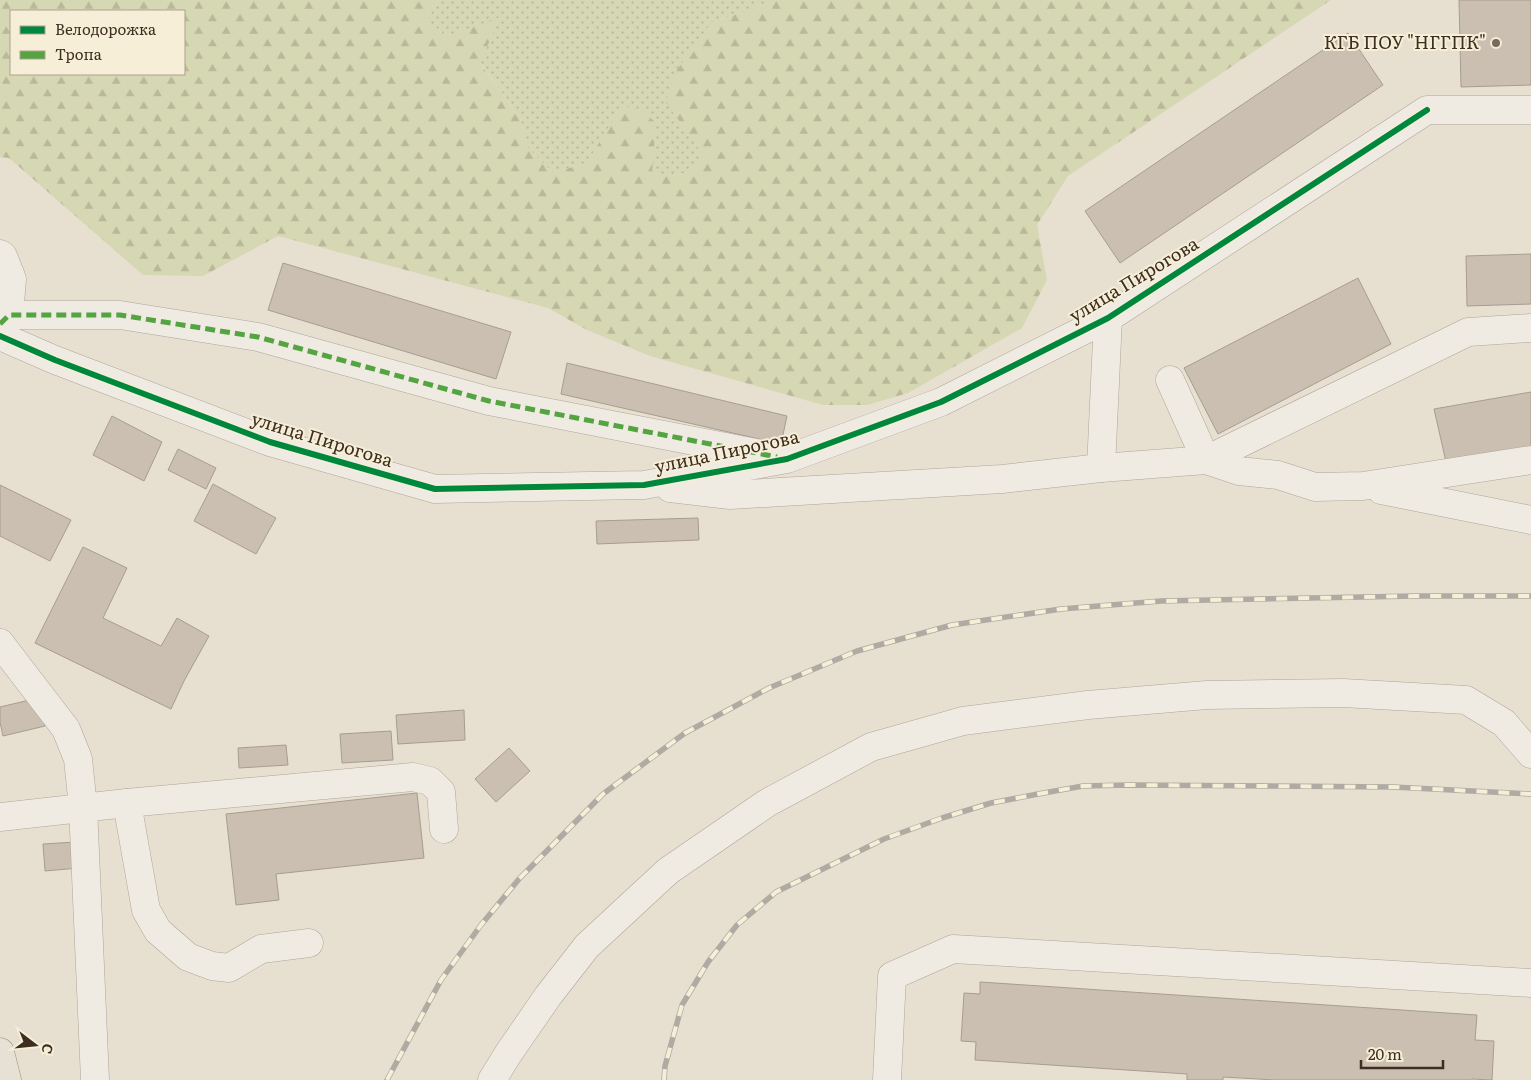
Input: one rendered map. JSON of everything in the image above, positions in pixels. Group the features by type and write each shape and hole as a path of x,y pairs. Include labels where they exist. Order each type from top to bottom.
{"main road":[{"path":"0,1052 7,1080"}],"street":[{"name":"улица Пирогова","path":"2,322 55,360 270,442 435,489 644,485 787,459 941,402 1108,318 1427,110 1531,110"},
{"path":"0,254 3,256 12,279 2,322 120,315 258,337 489,401 787,459"},
{"path":"1101,468 1108,318"},
{"path":"644,485 730,495 1002,479 1101,468 1206,460 1468,332 1531,328"},
{"path":"1170,380 1206,460 1239,471 1278,476 1315,487 1363,486 1531,460"},
{"path":"1363,486 1531,520"},
{"path":"0,643 66,729 78,759 83,807 95,1080"},
{"path":"492,1080 548,996 587,946 668,871 767,803 871,747 963,721 1088,705 1207,694 1344,694 1466,700 1504,723 1531,754"},
{"path":"0,816 413,777 430,781 441,792 444,829"},
{"path":"127,803 146,910 158,931 188,956 212,966 229,968 261,949 309,942"},
{"path":"887,1080 892,976 953,949 1531,983"}],"green space":[{"path":"0,0 438,0 427,20 447,37 500,17 480,63 520,118 528,148 552,172 586,164 621,107 641,109 656,123 652,172 672,176 693,171 702,153 666,102 674,74 711,23 776,0 1331,0 1068,176 1037,225 1047,280 1022,328 908,393 867,405 823,405 650,356 587,330 548,308 278,236 203,276 143,275 9,158 0,157"},
{"path":"438,0 776,0 711,23 666,102 702,153 693,171 672,176 652,172 641,109 622,107 586,164 552,172 528,148 520,118 480,62 499,18 447,37 427,20"}],"building":[{"name":"КГБ ПОУ \"НГГПК\"","path":"1459,0 1531,0 1531,85 1461,87"},
{"path":"1348,33 1383,85 1120,263 1085,211"},
{"path":"1531,254 1531,304 1467,306 1466,256"},
{"path":"283,263 511,332 496,379 268,310"},
{"path":"1358,278 1391,344 1218,434 1184,368"},
{"path":"567,363 787,416 781,444 561,394"},
{"path":"1531,392 1531,448 1446,462 1434,409"},
{"path":"112,416 162,442 144,481 93,455"},
{"path":"178,449 216,468 206,489 168,470"},
{"path":"213,484 276,518 256,554 194,521"},
{"path":"0,485 71,520 50,561 0,536"},
{"path":"698,518 699,540 597,544 596,521"},
{"path":"83,547 127,568 103,618 161,646 177,618 209,636 171,709 35,643"},
{"path":"38,698 45,726 3,736 0,722 0,707"},
{"path":"464,710 465,740 398,744 396,715"},
{"path":"391,731 393,760 342,763 340,734"},
{"path":"286,745 288,765 239,768 238,748"},
{"path":"509,748 530,771 496,802 475,779"},
{"path":"417,793 424,858 276,874 279,900 236,905 226,814"},
{"path":"76,842 79,868 45,871 43,844"},
{"path":"980,982 1477,1015 1475,1040 1494,1041 1492,1080 1275,1080 1223,1077 1223,1080 1187,1080 1187,1074 975,1060 976,1042 961,1041 964,993 980,994"}],"railway":[{"path":"387,1080 441,980 481,925 519,879 603,794 685,733 769,688 857,651 952,625 1061,609 1161,601 1415,596 1531,596"},
{"path":"664,1080 665,1066 682,1005 708,962 737,925 776,892 884,839 942,818 991,803 1083,786 1393,787 1531,794"}],"marked path":[{"path":"0,324 9,315 120,315 258,337 489,401 777,457"}],"cycle path":[{"path":"0,336 55,360 270,442 435,489 644,485 787,459 941,402 1108,318 1427,110"}],"place":[{"name":"КГБ ПОУ \"НГГПК\"","path":"1496,43"}]}
